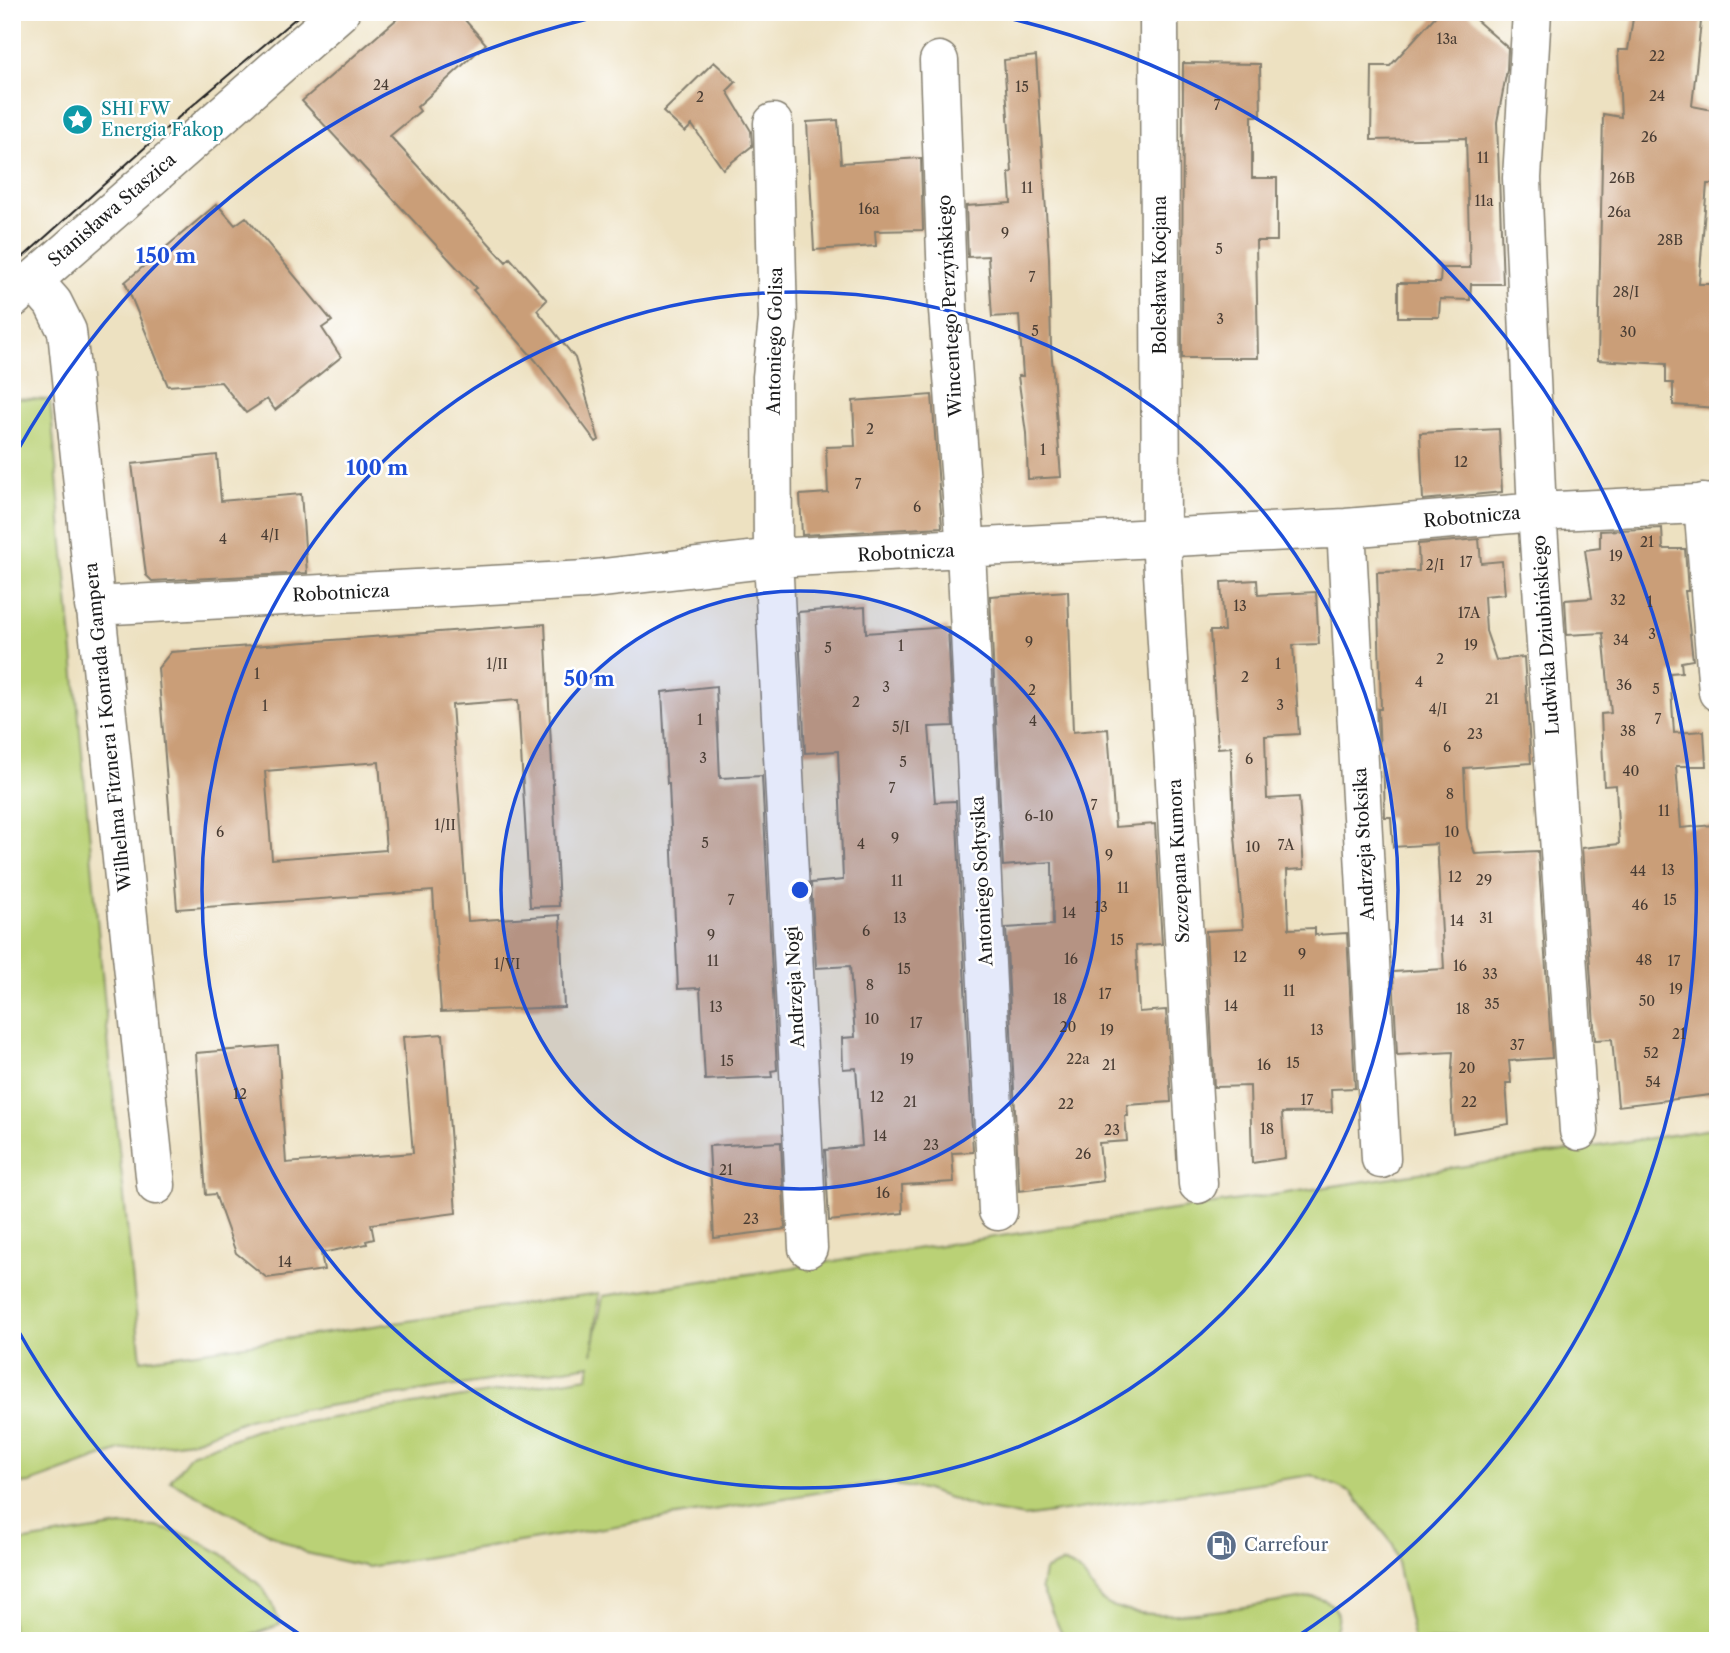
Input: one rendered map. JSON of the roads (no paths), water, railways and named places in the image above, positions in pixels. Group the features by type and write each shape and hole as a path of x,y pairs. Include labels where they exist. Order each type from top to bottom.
{"street":[{"name":"Stanisława Staszica","path":"23,289 340,12"},
{"name":"Bolesława Kocjana","path":"1159,12 1161,538"},
{"name":"Ludwika Dziubińskiego","path":"1532,12 1522,178 1538,512 1579,1131"},
{"name":"Wincentego Perzyńskiego","path":"939,61 948,310 966,550"},
{"name":"Antoniego Golisa","path":"773,558 772,377 778,319 774,123"},
{"name":"Wilhelma Fitznera i Konrada Gampera","path":"23,289 54,303 67,331 156,1185"},
{"name":"Robotnicza","path":"94,606 586,580 773,558 966,550 1346,528 1538,512 1710,503"},
{"path":"1710,503 1718,692"},
{"name":"Andrzeja Stoksika","path":"1346,528 1381,1159"},
{"name":"Szczepana Kumora","path":"1161,538 1198,1184"},
{"name":"Antoniego Sołtysika","path":"966,550 998,1211"},
{"name":"Andrzeja Nogi","path":"773,558 808,1248"}],"tram line":[{"path":"12,267 179,117 303,12"}],"place":[{"name":"SHI FW Energia Fakop","path":"78,119"},
{"name":"Carrefour","path":"1221,1545"}]}
